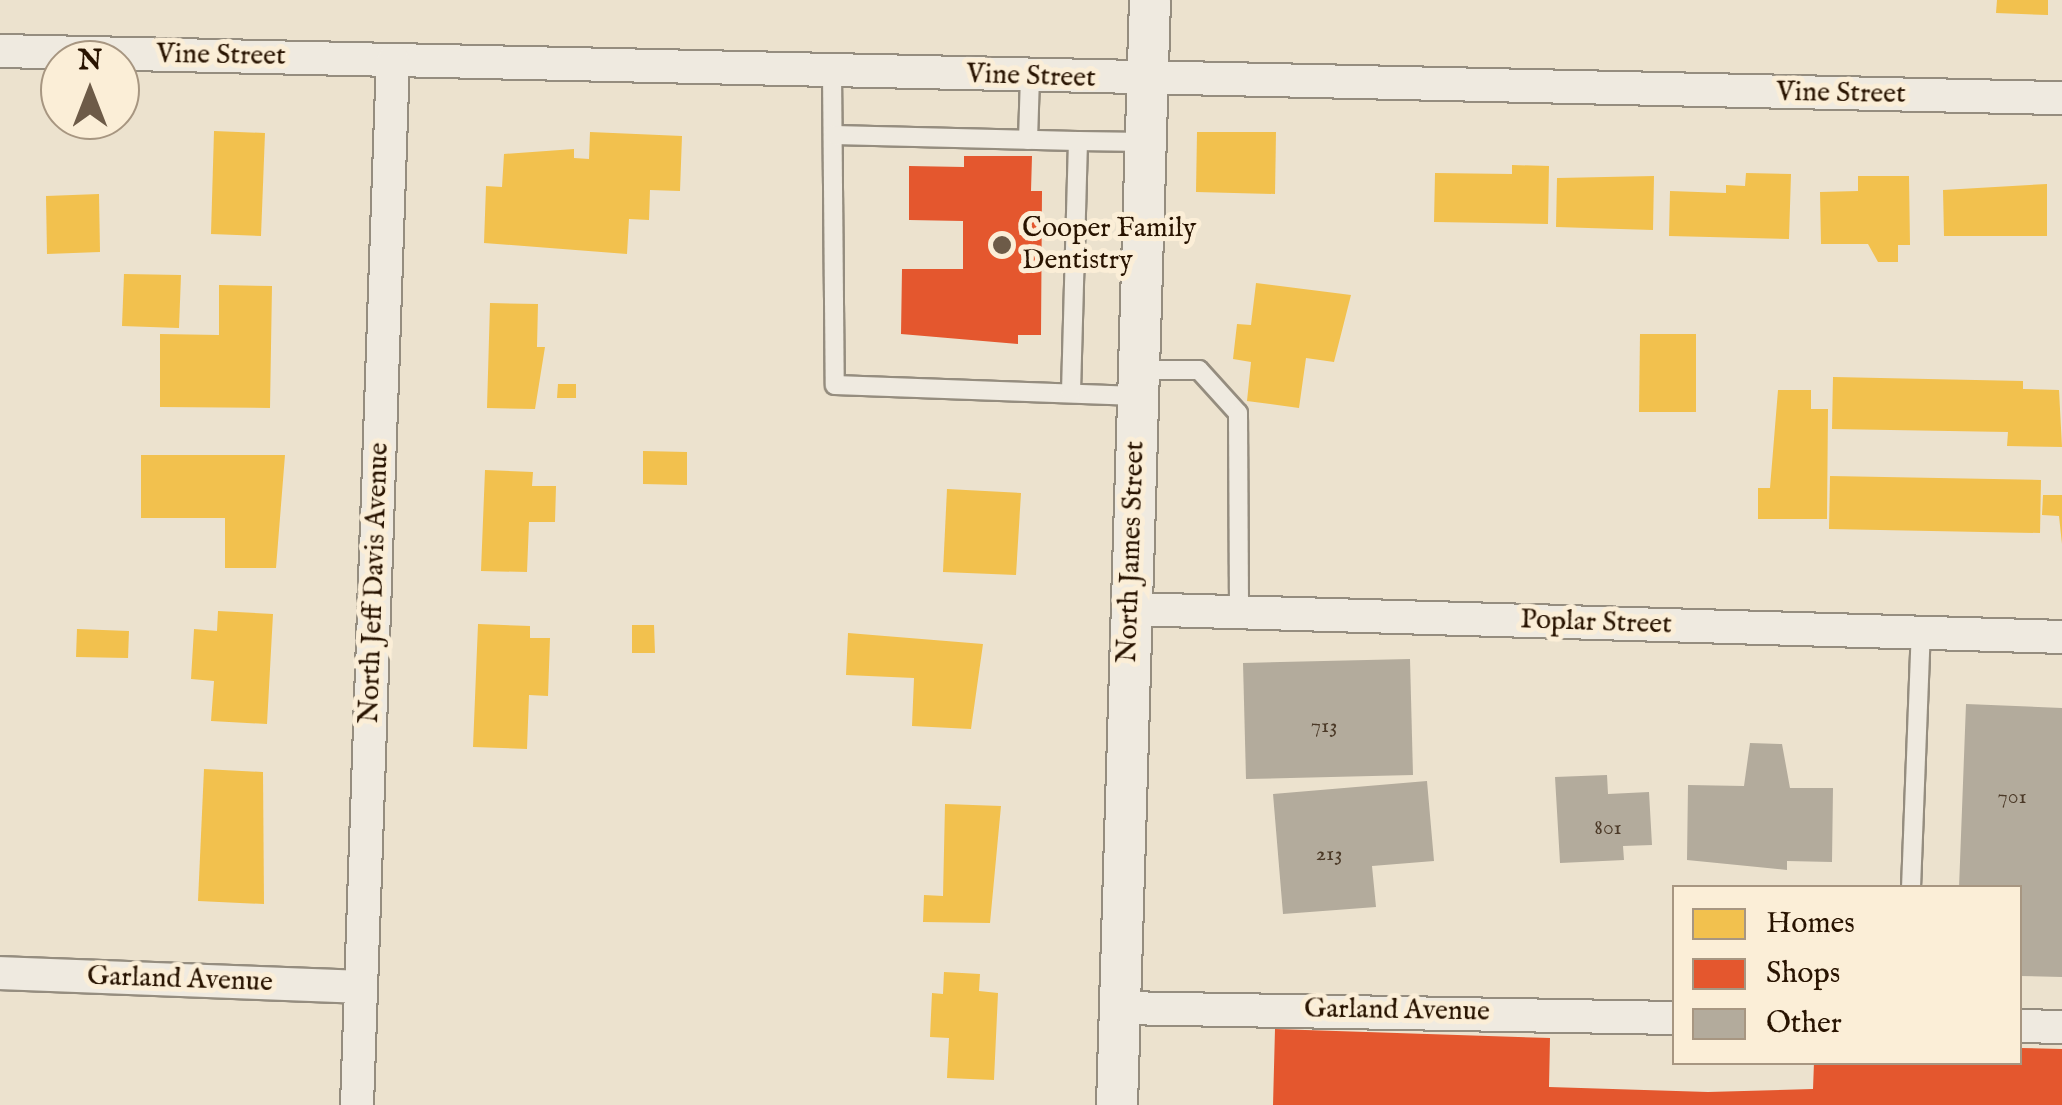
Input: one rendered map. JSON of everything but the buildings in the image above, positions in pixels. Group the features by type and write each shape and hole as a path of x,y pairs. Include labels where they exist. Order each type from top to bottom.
{"street":[{"name":"North James Street","path":"1118,1105 1150,0"},
{"name":"Vine Street","path":"0,50 1030,78 2062,98"},
{"name":"North Jeff Davis Avenue","path":"357,1105 393,61"},
{"name":"Poplar Street","path":"1131,609 2062,637"},
{"name":"Garland Avenue","path":"0,973 361,986"},
{"name":"Garland Avenue","path":"1120,1008 1672,1018"},
{"path":"2022,1026 2062,1027"}],"lane":[{"path":"832,72 834,385 1072,393 1199,370 1238,413 1240,612"},
{"path":"1028,140 1030,78"},
{"path":"832,135 1145,142"},
{"path":"1072,393 1078,141"},
{"path":"1911,885 1921,632"}],"place":[{"name":"Cooper Family Dentistry","path":"1002,245"}]}
